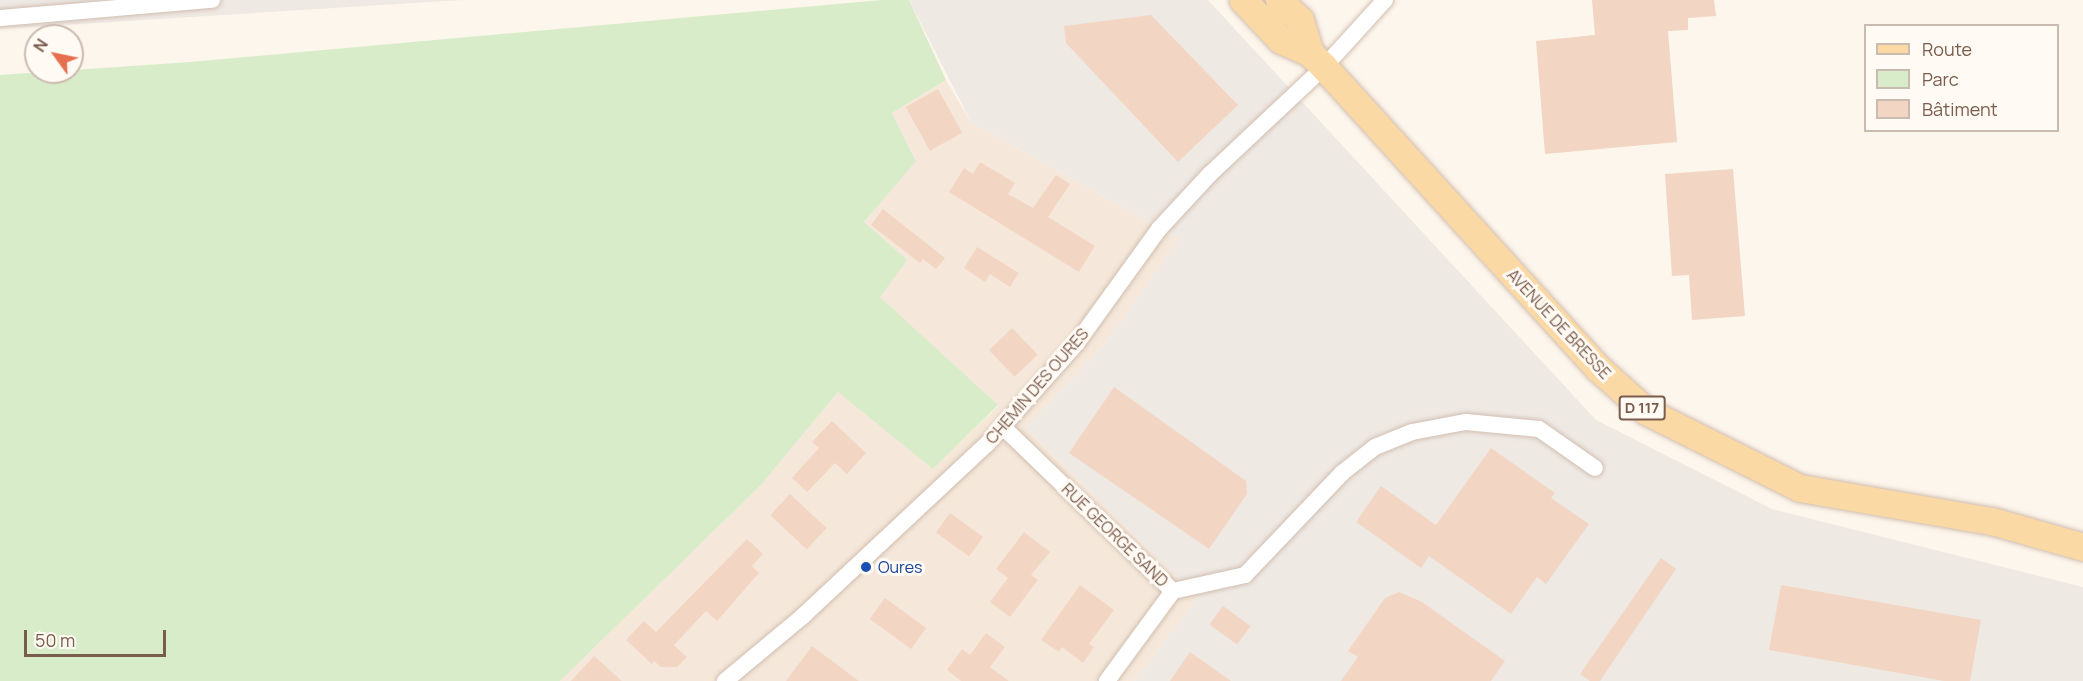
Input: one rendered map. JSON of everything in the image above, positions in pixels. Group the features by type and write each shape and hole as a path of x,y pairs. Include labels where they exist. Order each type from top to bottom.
{"main road":[{"name":"AVENUE DE BRESSE","path":"1244,0 1281,40 1317,60 1598,368 1646,411 1800,488 1992,521 2083,547"},
{"name":"AVENUE DE BRESSE","path":"1280,0 1300,20 1317,60"}],"street":[{"path":"0,18 212,0"},
{"name":"CHEMIN DES OURES","path":"725,681 803,616 1003,427 1076,344 1159,229 1317,60 1385,0"},
{"path":"1173,591 1245,574 1342,473 1375,447 1412,432 1466,422 1539,429 1595,468"},
{"name":"RUE GEORGE SAND","path":"1003,427 1173,591 1107,681"}],"shaded area":[{"path":"0,0 463,0 80,24 24,24 24,27 0,29"},
{"path":"909,0 1208,0 1596,420 1772,509 2083,587 2083,681 1134,681 1198,598 1026,428 1108,340 1179,239 971,122"},
{"path":"946,80 971,122 1179,239 1108,340 1026,428 1198,598 1134,681 560,681 761,485 839,391 933,469 998,406 880,297 864,222 916,160 892,113"}],"green space":[{"path":"881,0 909,0 946,80 892,113 916,161 864,222 907,260 880,297 998,405 933,469 838,392 761,485 560,681 0,681 0,75 24,73 24,84 84,84 84,69 190,62"}],"building":[{"path":"1592,0 1714,0 1716,16 1688,18 1688,30 1668,31 1677,142 1545,154 1536,41 1595,35"},
{"path":"1151,15 1238,105 1178,162 1066,43 1064,26"},
{"path":"938,89 962,133 930,151 906,107"},
{"path":"980,162 1015,183 1008,194 1033,208 1056,175 1070,184 1048,217 1095,246 1079,272 949,192 964,168 973,174"},
{"path":"1733,169 1745,316 1692,320 1689,275 1672,276 1665,174"},
{"path":"883,209 945,258 936,269 923,259 920,263 871,225"},
{"path":"977,247 1019,273 1010,287 990,274 985,282 964,268"},
{"path":"1012,328 1038,355 1015,377 989,350"},
{"path":"1114,387 1246,481 1247,494 1209,549 1069,453"},
{"path":"832,421 866,453 847,474 835,463 807,492 792,478 819,448 812,442"},
{"path":"1491,448 1555,493 1551,498 1589,524 1546,584 1537,577 1511,614 1429,556 1421,568 1356,522 1381,486 1436,525"},
{"path":"790,494 827,528 807,549 770,515"},
{"path":"950,513 983,537 969,557 936,532"},
{"path":"1024,532 1050,552 1031,575 1038,580 1010,617 990,602 1008,578 996,569"},
{"path":"747,539 763,554 752,566 759,573 717,621 706,611 674,645 687,657 677,667 661,667 654,661 652,664 626,640 644,621 656,632"},
{"path":"1661,558 1676,569 1600,681 1590,681 1580,674"},
{"path":"1080,585 1114,610 1089,644 1094,647 1083,663 1062,647 1059,652 1041,640"},
{"path":"1781,585 1981,620 1970,681 1944,681 1769,650"},
{"path":"1399,592 1422,602 1505,661 1491,681 1341,681 1358,657 1348,651 1385,598"},
{"path":"885,598 926,628 911,649 870,619"},
{"path":"1223,606 1251,626 1237,645 1209,625"},
{"path":"986,633 1005,647 990,667 1009,681 961,681 947,670 962,649 970,655"},
{"path":"812,646 859,681 786,681"},
{"path":"1190,652 1231,681 1170,681"},
{"path":"594,656 622,681 571,681"}],"place":[{"name":"Oures","path":"866,567"}]}
